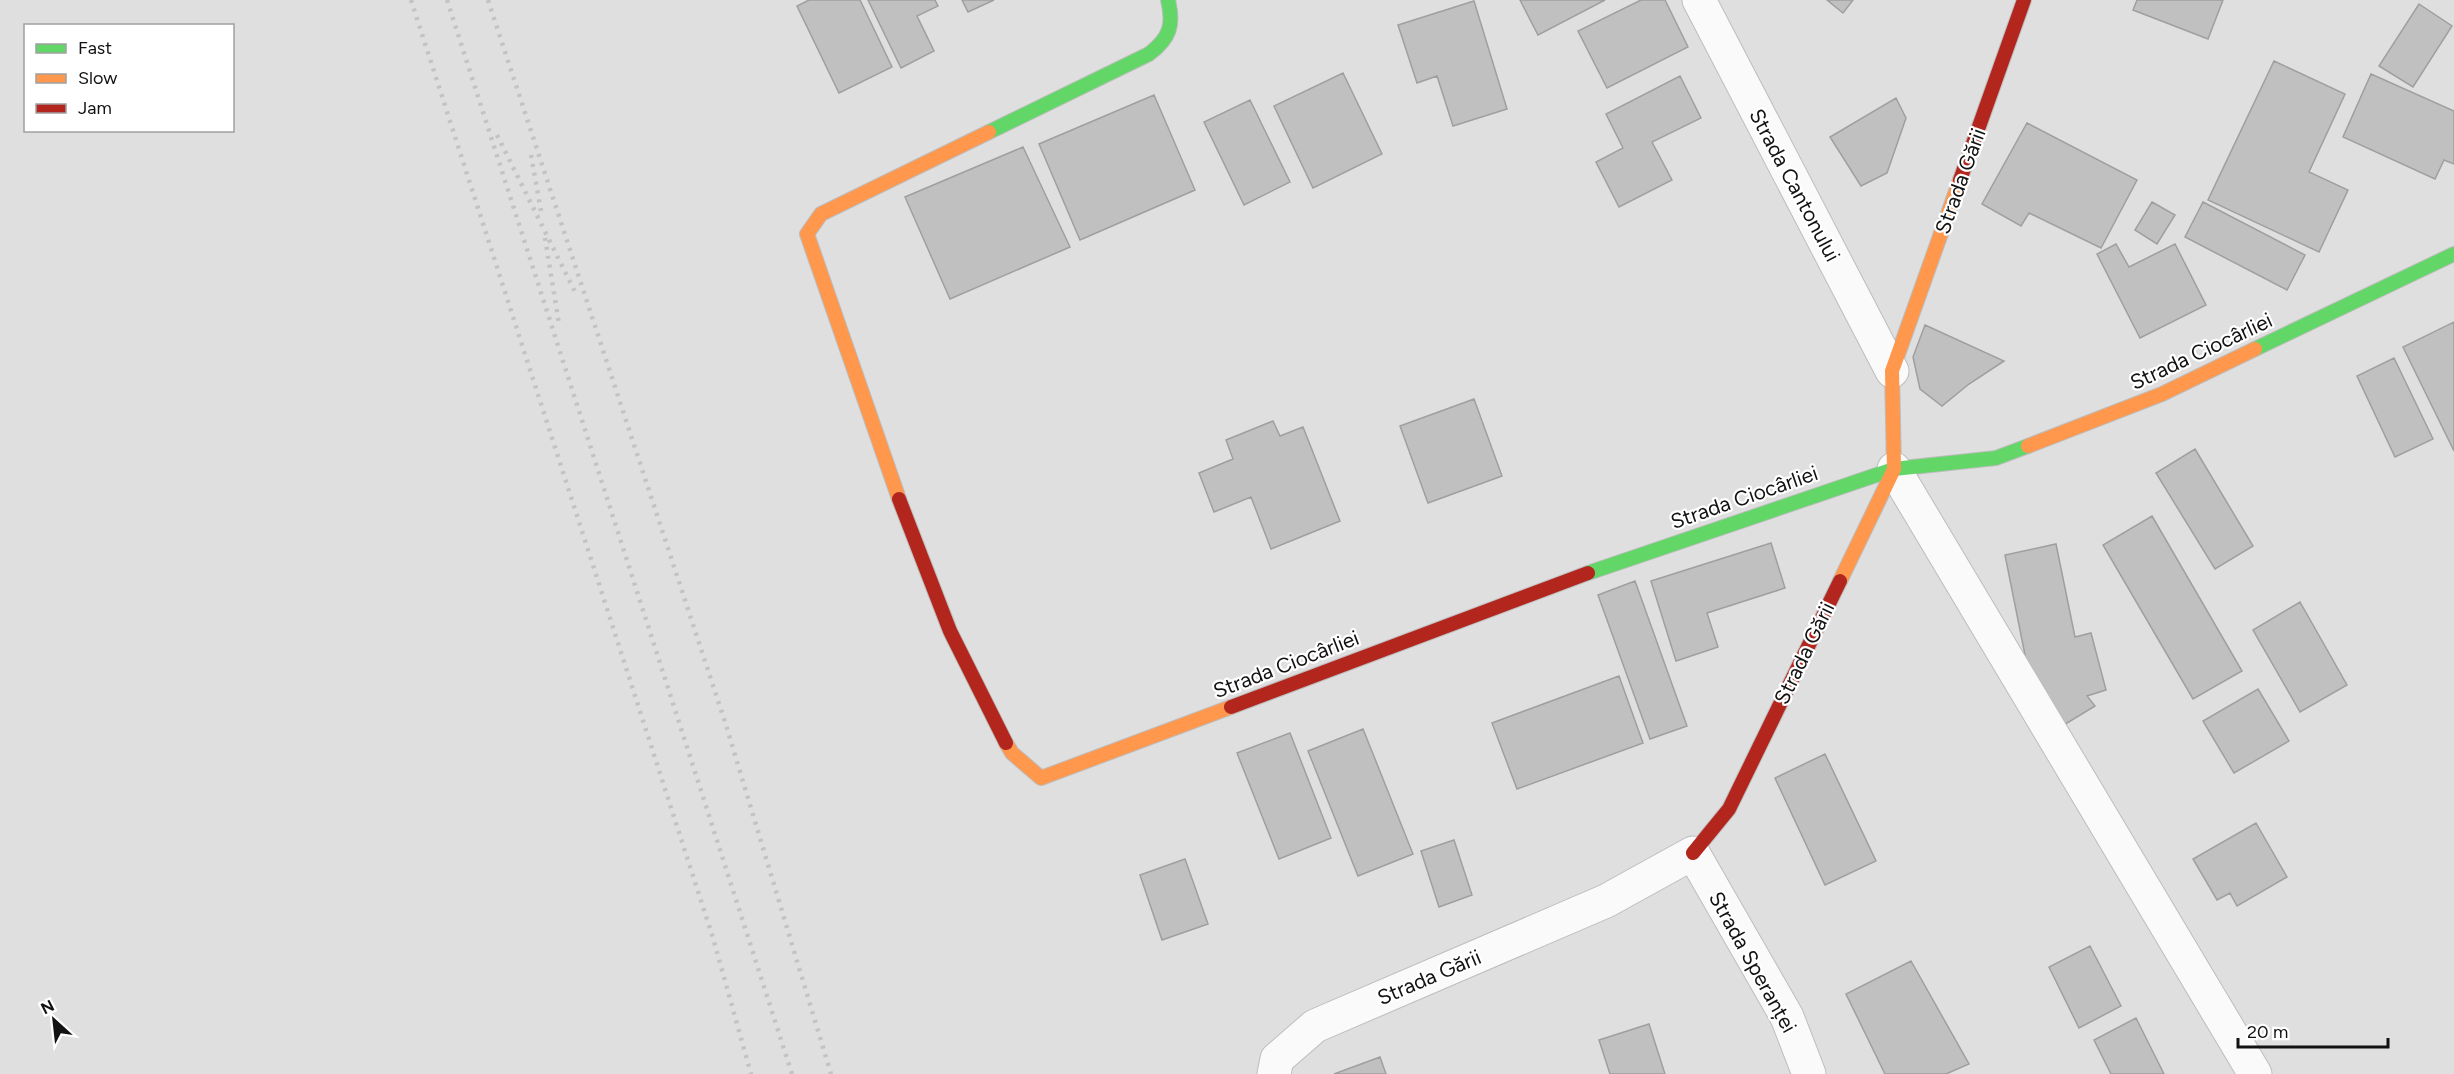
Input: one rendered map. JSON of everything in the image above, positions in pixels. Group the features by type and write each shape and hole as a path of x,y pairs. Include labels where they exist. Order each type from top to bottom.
{"street":[{"name":"Strada Ciocârliei","path":"1168,0 1174,20 1167,42 1149,54 821,214 807,234 903,511 950,631 988,711 1012,753 1041,778 1617,562 1894,469 1996,458 2019,450 2162,394 2454,254"},
{"name":"Strada Cantonului","path":"1699,0 1892,371"},
{"name":"Strada Gării","path":"1275,1067 1315,1026 1606,901 1693,853 1729,809 1894,469 1892,371 2024,0"},
{"path":"1894,469 2255,1074"},
{"name":"Strada Speranței","path":"1693,853 1787,1017 1809,1074"}],"building":[{"path":"809,0 860,0 892,67 839,93 797,6"},
{"path":"868,0 935,0 938,6 917,16 934,51 901,68"},
{"path":"962,0 994,0 968,12"},
{"path":"1520,0 1605,0 1538,35"},
{"path":"1641,0 1665,0 1688,47 1607,88 1578,31"},
{"path":"1827,0 1853,0 1843,13"},
{"path":"2137,0 2223,0 2208,39 2133,10"},
{"path":"1474,1 1507,109 1453,126 1437,76 1417,83 1398,25"},
{"path":"2419,4 2452,26 2413,87 2379,66"},
{"path":"2274,61 2345,94 2309,172 2348,190 2319,252 2208,200"},
{"path":"1343,73 1382,154 1313,188 1274,106"},
{"path":"2371,74 2454,111 2454,164 2444,160 2435,179 2343,137"},
{"path":"1680,76 1701,118 1652,142 1672,180 1619,207 1596,162 1623,148 1606,114"},
{"path":"1154,95 1195,190 1080,240 1039,144"},
{"path":"1896,98 1906,118 1887,173 1861,186 1830,137"},
{"path":"1250,100 1290,182 1244,205 1204,122"},
{"path":"2027,123 2137,180 2101,248 2029,213 2021,226 1982,204"},
{"path":"1023,147 1070,247 950,299 905,197"},
{"path":"2152,202 2175,215 2157,244 2135,230"},
{"path":"2203,202 2305,255 2287,290 2185,237"},
{"path":"2116,244 2129,267 2175,244 2206,305 2140,338 2097,254"},
{"path":"2454,322 2454,451 2403,347"},
{"path":"1925,325 2004,361 1969,384 1942,406 1920,389 1913,357"},
{"path":"2394,358 2433,439 2395,457 2357,376"},
{"path":"1474,399 1502,476 1428,503 1400,426"},
{"path":"1273,421 1280,436 1303,427 1340,521 1271,549 1251,497 1214,512 1199,473 1233,459 1226,440"},
{"path":"2195,449 2253,546 2215,569 2156,473"},
{"path":"2152,516 2242,671 2193,699 2103,545"},
{"path":"1771,543 1785,588 1707,613 1718,647 1676,661 1651,581"},
{"path":"2056,544 2075,637 2091,633 2106,690 2087,696 2095,706 2059,728 2029,675 2005,555"},
{"path":"1635,581 1687,726 1650,739 1598,595"},
{"path":"2300,602 2347,685 2300,712 2253,630"},
{"path":"1619,676 1643,743 1517,789 1492,723"},
{"path":"2258,689 2289,741 2234,773 2203,721"},
{"path":"1363,729 1413,854 1358,876 1308,751"},
{"path":"1290,733 1331,838 1279,859 1237,753"},
{"path":"1825,754 1876,861 1825,885 1775,778"},
{"path":"2256,823 2287,877 2237,906 2230,893 2217,900 2193,859"},
{"path":"1454,840 1472,895 1439,907 1421,851"},
{"path":"1185,859 1208,924 1162,940 1140,875"},
{"path":"2090,946 2121,1006 2079,1028 2049,967"},
{"path":"1911,961 1969,1064 1946,1074 1885,1074 1846,994"},
{"path":"2136,1018 2164,1074 2111,1074 2094,1040"},
{"path":"1649,1024 1665,1074 1610,1074 1599,1040"},
{"path":"1380,1057 1386,1074 1334,1074"}],"railway":[{"path":"411,0 713,938 751,1074"},
{"path":"447,0 792,1074"},
{"path":"488,0 726,725 831,1074"},
{"path":"497,135 577,296"},
{"path":"531,155 541,211"},
{"path":"545,238 559,324"}],"traffic: fast":[{"path":"989,132 1149,54 1162,42 1169,30 1171,17 1168,0"},
{"path":"2255,349 2454,254"},
{"path":"1588,573 1894,469 1996,458 2028,446"}],"traffic: slow":[{"path":"899,499 807,234 821,214 989,132"},
{"path":"1840,581 1894,469 1892,371 1960,180"},
{"path":"2028,446 2162,394 2255,349"},
{"path":"1006,743 1012,753 1041,778 1231,707"}],"traffic: jam":[{"path":"1960,180 2024,0"},
{"path":"899,499 950,631 1006,743"},
{"path":"1231,707 1588,573"},
{"path":"1693,853 1729,809 1840,581"}]}
